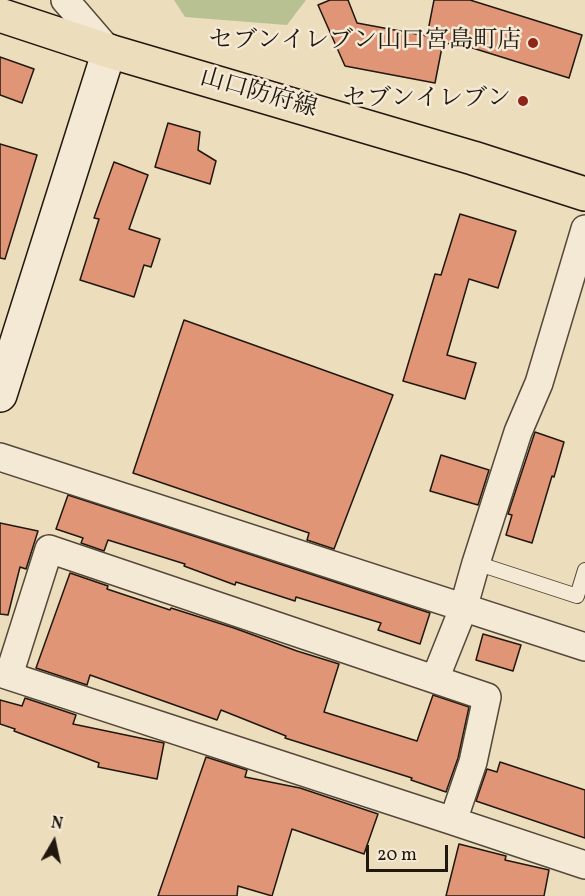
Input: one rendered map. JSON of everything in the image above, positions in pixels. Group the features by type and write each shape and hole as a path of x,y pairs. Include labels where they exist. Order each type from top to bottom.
{"main road":[{"name":"山口防府線","path":"0,15 110,51 585,194"}],"street":[{"path":"0,395 110,51 65,0"},
{"path":"435,679 463,609 518,432 539,383 585,229"},
{"path":"0,457 585,647"},
{"path":"453,821 473,762 487,697 49,549 4,674 585,865"}],"lane":[{"path":"476,563 577,596 585,570"}],"green space":[{"path":"174,0 306,0 287,25 185,17"}],"building":[{"path":"330,0 348,0 357,23 427,36 434,0 470,0 582,35 569,78 450,41 450,44 443,42 435,83 345,66 318,5"},
{"path":"0,57 34,69 22,103 0,95"},
{"path":"168,123 200,132 198,150 216,161 210,184 155,167"},
{"path":"0,144 37,155 5,259 0,258"},
{"path":"114,162 148,175 129,229 160,239 151,267 144,265 134,297 80,280 99,219 94,218"},
{"path":"460,214 516,231 498,288 469,279 447,355 476,363 465,399 403,381 435,274 441,275"},
{"path":"184,320 393,395 334,549 307,540 309,533 133,473"},
{"path":"535,432 564,442 532,543 506,535 512,515 508,514"},
{"path":"441,455 489,470 478,505 430,491"},
{"path":"68,495 430,613 420,644 378,630 381,623 296,597 295,601 236,582 235,585 184,566 185,564 108,540 104,551 81,543 83,538 56,529"},
{"path":"0,523 38,531 26,569 20,567 8,615 0,614"},
{"path":"70,573 108,586 107,589 234,628 339,664 324,712 417,741 433,695 469,707 458,758 446,792 411,780 412,778 285,738 286,736 221,710 217,720 90,675 87,685 36,668"},
{"path":"483,634 521,645 513,671 476,660"},
{"path":"25,698 76,715 73,724 164,743 157,779 98,767 99,763 0,724 0,700 22,706"},
{"path":"206,757 247,770 245,777 300,788 378,814 364,854 292,829 272,896 238,886 237,896 158,896"},
{"path":"500,762 585,790 585,838 476,801 487,769 497,772"},
{"path":"459,844 506,856 505,860 549,870 544,896 446,896"}],"place":[{"name":"セブンイレブン山口宮島町店","path":"533,43"},
{"name":"セブンイレブン","path":"523,101"}]}
